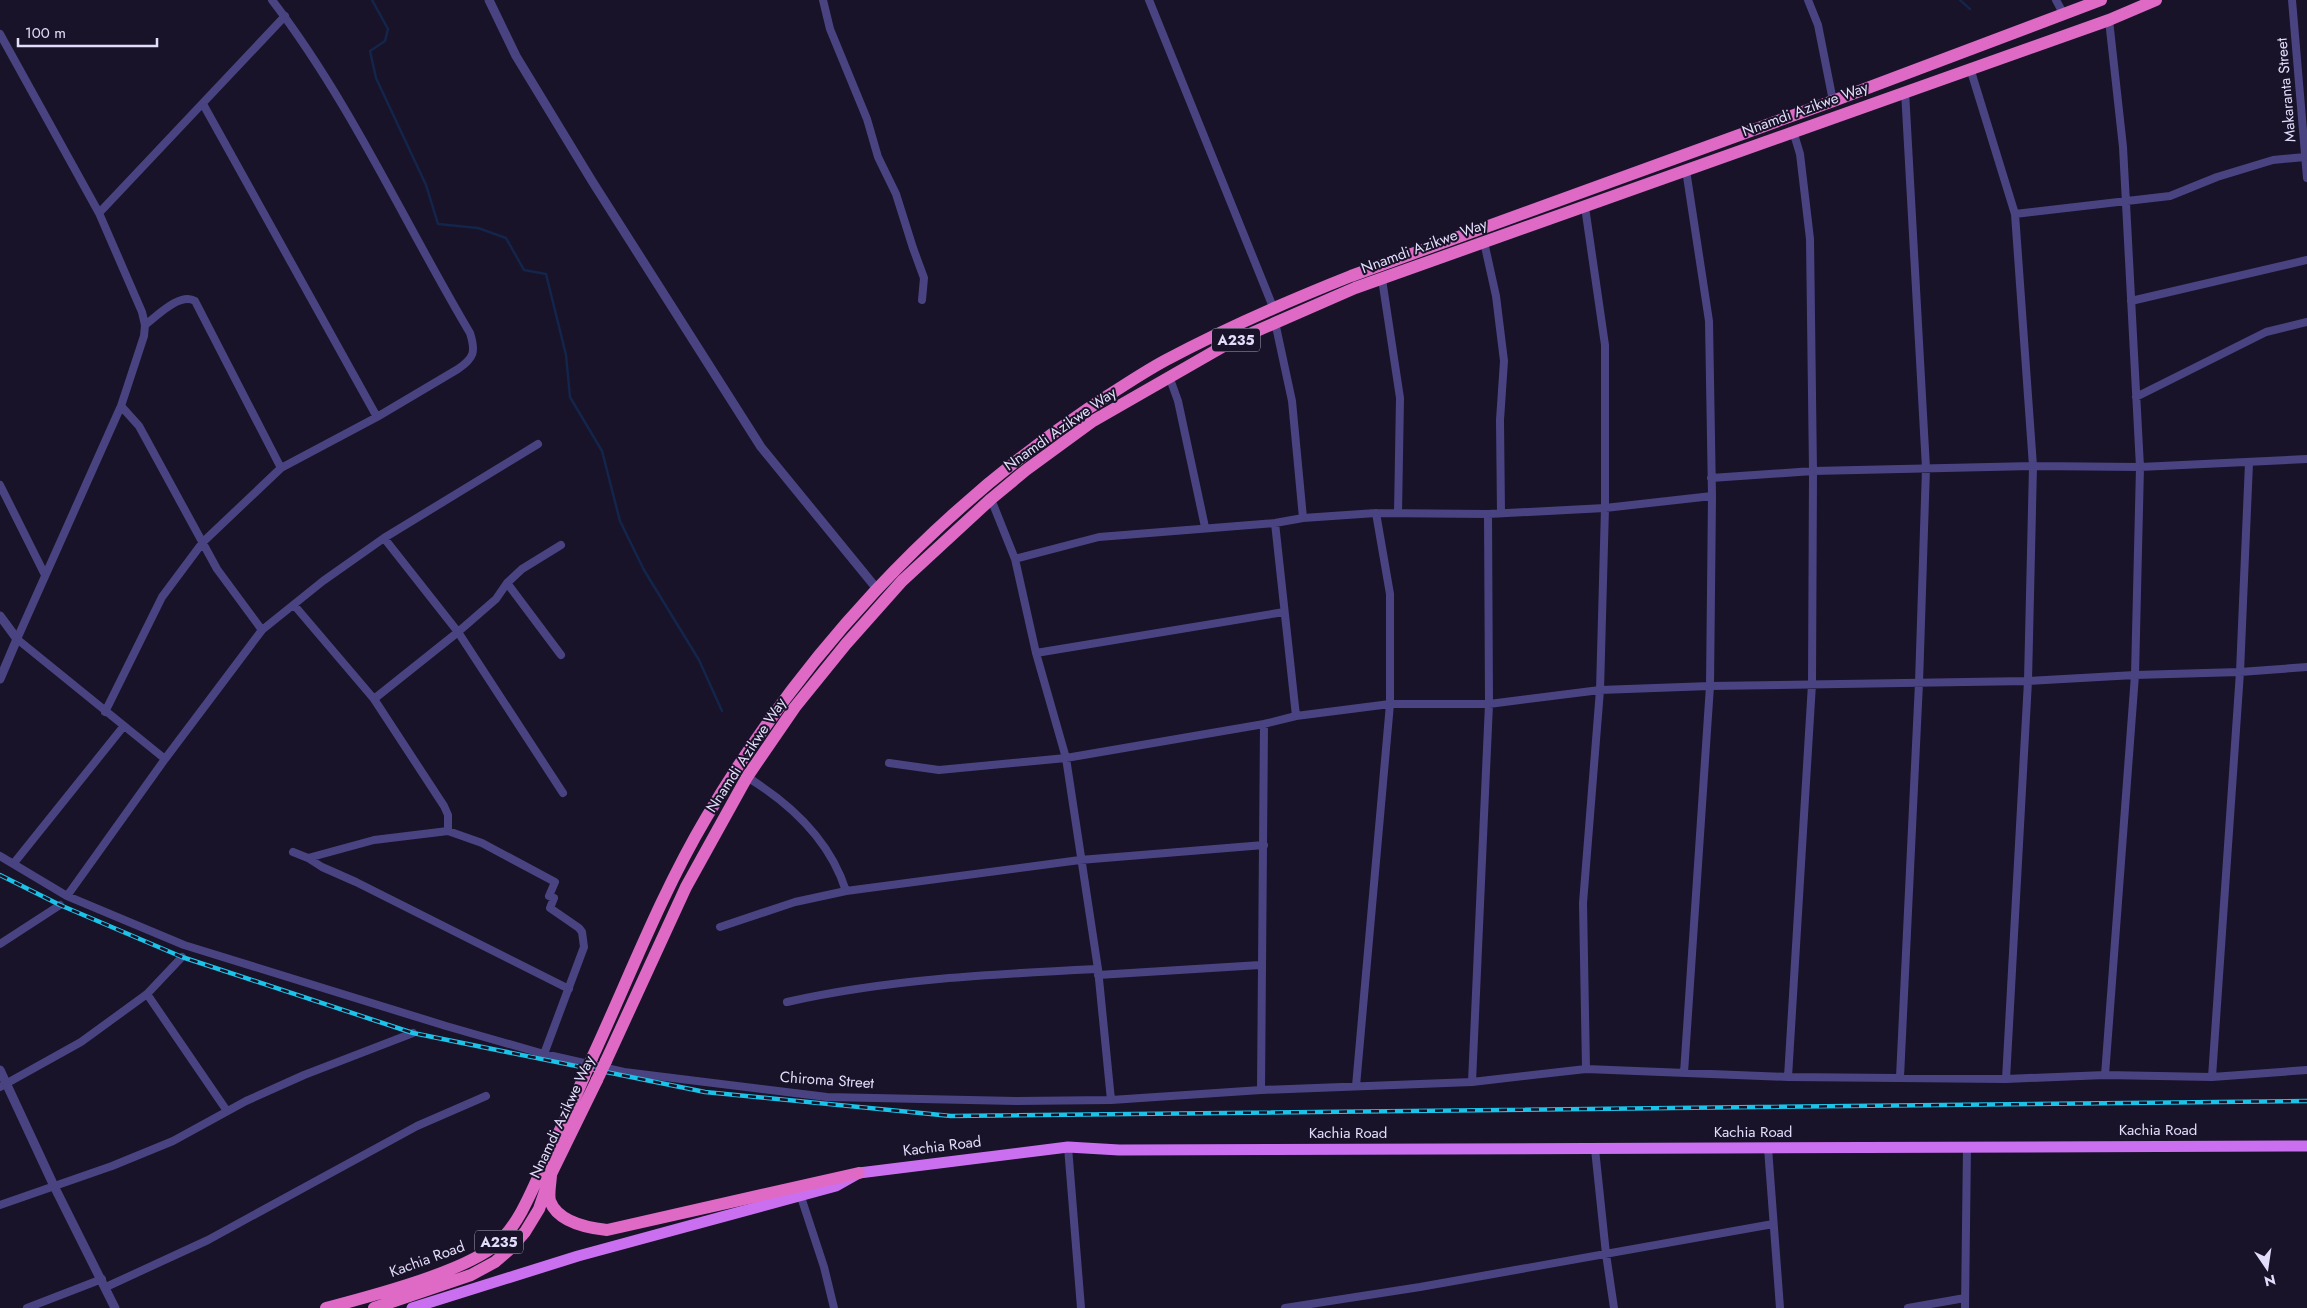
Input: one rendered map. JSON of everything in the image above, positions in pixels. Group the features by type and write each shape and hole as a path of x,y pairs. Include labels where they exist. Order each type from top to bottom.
{"highway":[{"name":"Nnamdi Azikwe Way","path":"584,1077 674,879 727,783 776,710 810,665 899,564 956,511 1052,433 1164,361 1272,307 1351,276 1833,101 2064,12 2101,0"},
{"name":"Nnamdi Azikwe Way","path":"374,1308 439,1286 495,1262 525,1232 539,1209 551,1174 606,1061 686,887 747,777 795,707 846,644 902,580 991,499 1026,470 1093,421 1229,343 1275,322 1382,279 1585,208 1905,91 2109,20 2156,0"},
{"name":"Kachia Road","path":"326,1308 372,1296 454,1268 472,1260 501,1241 515,1224 526,1204 584,1077"},
{"path":"551,1174 550,1197 556,1209 576,1223 607,1230 859,1172"}],"main road":[{"name":"Kachia Road","path":"412,1308 578,1256 801,1197 836,1186 859,1172 1068,1146 1119,1150 2307,1146"}],"street":[{"path":"105,712 162,597 203,542 281,468 377,417 467,362 473,355 474,346 470,333 357,129 297,32 272,0"},
{"path":"489,0 516,56 592,182 762,447 877,589"},
{"path":"823,0 830,29 867,119 878,158 896,194 924,278 922,300"},
{"path":"1149,0 1272,307"},
{"path":"1808,0 1818,25 1833,101"},
{"path":"2056,0 2064,12"},
{"name":"Makaranta Street","path":"2292,0 2307,178"},
{"path":"99,213 204,104 285,16"},
{"path":"2105,1075 2135,675 2140,467 2127,202 2109,20"},
{"path":"0,34 99,213 142,312 145,325 144,336 122,406 0,679"},
{"path":"1970,68 2014,214 2033,466 2028,681 2006,1079"},
{"path":"1900,1077 1919,684 1926,468 1905,91"},
{"path":"204,104 377,417"},
{"path":"1788,1077 1812,684 1813,471 1810,239 1800,154 1793,131"},
{"path":"2014,214 2170,196 2273,160 2305,157"},
{"path":"1684,1073 1710,686 1712,496 1710,478 1709,321 1686,170"},
{"path":"1585,208 1605,345 1605,508 1600,690 1583,904 1586,1069"},
{"path":"1484,242 1496,296 1504,361 1500,420 1501,513"},
{"path":"2131,301 2307,260"},
{"path":"1382,279 1400,398 1398,513"},
{"path":"145,325 181,299 190,298 195,301 281,468"},
{"path":"1275,322 1292,401 1303,518"},
{"path":"2136,397 2266,332 2307,322"},
{"path":"1169,376 1178,401 1205,527"},
{"path":"122,406 139,426 217,569 262,630"},
{"path":"67,896 165,759 262,630 384,538 538,444"},
{"path":"1710,478 1813,471 2033,466 2140,467 2307,460"},
{"path":"2212,1077 2240,672 2249,463"},
{"path":"0,485 45,575"},
{"path":"1015,559 1099,537 1205,527 1275,523 1303,518 1376,513 1488,514 1605,508 1712,496"},
{"path":"991,499 1015,559 1036,653 1066,758 1098,972 1111,1100"},
{"path":"1356,1086 1390,704 1390,594 1376,513"},
{"path":"1472,1082 1488,704 1488,514"},
{"path":"1275,523 1296,716"},
{"path":"384,538 458,632 563,793"},
{"path":"374,699 496,599 507,583 522,569 561,545"},
{"path":"507,583 561,655"},
{"path":"294,605 374,699 444,806 448,815 448,831"},
{"path":"1036,653 1284,612"},
{"path":"0,616 17,640 165,759"},
{"path":"889,763 939,770 1066,758 1264,724 1296,716 1390,704 1488,704 1600,690 1710,686 2028,681 2240,672 2307,667"},
{"path":"1261,1090 1260,965 1264,845 1264,724"},
{"path":"14,863 123,727"},
{"path":"747,777 770,791 806,822 824,845 840,873 846,891"},
{"path":"308,858 374,840 448,831 489,846 555,882 549,896 554,898 550,908 579,928 584,938 584,946 544,1054"},
{"path":"720,927 795,902 846,891 1080,860 1264,845"},
{"path":"293,852 569,989"},
{"name":"Chiroma Street","path":"0,856 67,896 184,945 446,1026 544,1054 624,1072 827,1097 1016,1101 1111,1100 1261,1090 1472,1082 1586,1069 1788,1077 2006,1079 2105,1075 2212,1077 2307,1070"},
{"path":"0,944 60,904"},
{"path":"4,1086 81,1042 147,994 182,957"},
{"path":"787,1002 834,991 965,975 1098,972 1260,965"},
{"path":"147,994 227,1111"},
{"path":"0,1205 112,1166 172,1140 227,1111 304,1075 413,1033"},
{"path":"0,1070 4,1086 115,1308"},
{"path":"26,1308 104,1283 208,1240 417,1126 486,1096"},
{"path":"1068,1146 1081,1308"},
{"path":"1965,1308 1968,1146"},
{"path":"1768,1148 1780,1308"},
{"path":"1595,1149 1606,1254 1614,1308"},
{"path":"801,1197 824,1267 834,1308"},
{"path":"1285,1308 1420,1287 1773,1224"},
{"path":"1908,1308 1965,1298"}],"waterway":[{"path":"372,0 388,29 385,41 370,51 376,78 426,185 438,224 478,228 506,238 524,270 546,274 566,355 570,397 602,451 620,521 644,570 699,660 722,711"},
{"path":"1960,0 1970,9"}],"railway":[{"path":"0,875 60,905 182,957 413,1033 705,1092 951,1116 2307,1101"}]}
